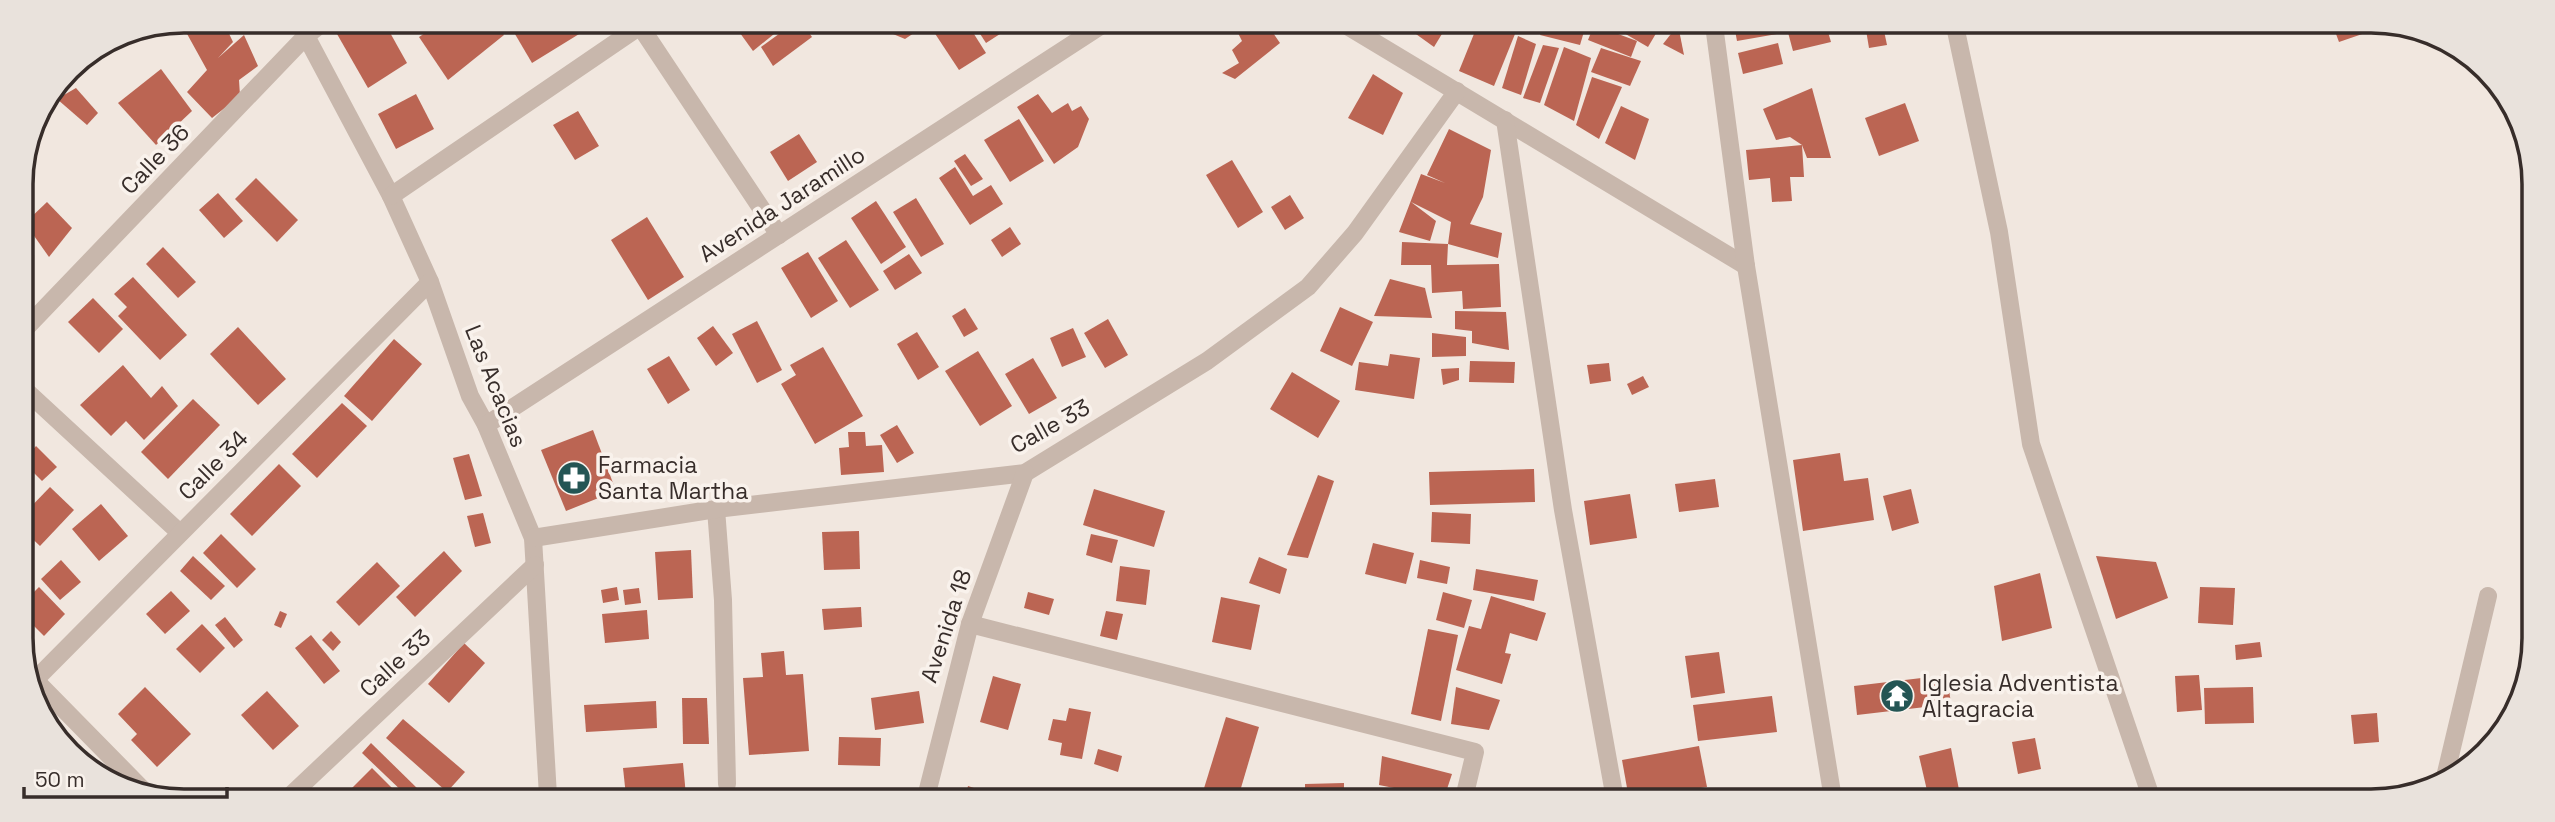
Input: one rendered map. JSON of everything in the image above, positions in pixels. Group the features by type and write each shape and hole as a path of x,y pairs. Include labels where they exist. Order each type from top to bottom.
{"street":[{"name":"Calle 36","path":"34,319 298,33"},
{"name":"Las Acacias","path":"304,33 391,196 430,282 470,396 486,425 533,538 548,789"},
{"path":"391,196 630,33"},
{"path":"649,33 779,235"},
{"name":"Avenida Jaramillo","path":"486,425 1090,33"},
{"path":"1359,33 1746,266"},
{"path":"1715,33 1746,266 1831,788"},
{"path":"1956,33 1999,232 2031,444 2144,788"},
{"name":"Calle 33","path":"533,538 716,509 1025,473 1207,360 1308,287 1355,233 1457,91"},
{"path":"1505,120 1563,510 1613,788"},
{"name":"Calle 34","path":"38,676 430,282"},
{"path":"34,398 180,533"},
{"name":"Avenida 18","path":"928,789 970,624 1025,473"},
{"path":"716,509 723,600 727,784"},
{"name":"Calle 33","path":"297,789 535,565"},
{"path":"2447,768 2488,596"},
{"path":"970,624 1475,752 1466,788"},
{"path":"44,693 131,779"}],"building":[{"path":"187,33 229,33 233,42 218,58 244,35 258,66 239,80 240,96 212,118 187,92 207,70"},
{"path":"390,33 407,63 368,88 337,34"},
{"path":"425,33 504,35 448,80 419,37"},
{"path":"514,33 581,33 532,63"},
{"path":"740,33 775,33 753,51"},
{"path":"780,33 809,33 812,37 773,66 761,47"},
{"path":"892,33 914,33 905,39"},
{"path":"935,33 973,33 986,53 959,70"},
{"path":"980,33 1002,33 986,43"},
{"path":"1238,33 1273,33 1280,43 1235,79 1222,73 1239,63 1232,50 1242,41"},
{"path":"1415,33 1443,33 1434,47"},
{"path":"1474,33 1515,34 1494,86 1459,71"},
{"path":"1541,33 1584,33 1580,45 1540,35"},
{"path":"1591,33 1616,33 1637,41 1631,57 1588,40"},
{"path":"1624,33 1656,33 1648,47"},
{"path":"1672,33 1680,33 1684,55 1663,44"},
{"path":"1736,33 1777,34 1737,41"},
{"path":"1788,33 1828,33 1831,42 1793,51"},
{"path":"1866,33 1884,33 1887,45 1869,48"},
{"path":"2336,33 2365,33 2339,42"},
{"path":"1518,36 1536,44 1521,95 1502,88"},
{"path":"1778,43 1783,64 1743,74 1738,53"},
{"path":"1543,45 1559,48 1540,103 1523,98"},
{"path":"1564,47 1591,58 1574,121 1544,105"},
{"path":"1601,48 1641,61 1630,86 1591,72"},
{"path":"161,69 192,111 156,145 118,103"},
{"path":"1373,74 1403,93 1383,135 1348,118"},
{"path":"1592,77 1622,87 1599,139 1576,125"},
{"path":"76,88 98,113 87,125 59,100"},
{"path":"1812,88 1831,158 1807,158 1802,145 1790,137 1776,140 1763,109"},
{"path":"416,94 434,129 396,149 378,114"},
{"path":"1038,94 1052,113 1068,103 1072,111 1081,106 1089,119 1078,147 1054,164 1017,107"},
{"path":"1905,103 1919,141 1879,156 1865,118"},
{"path":"1621,106 1649,119 1635,160 1605,143"},
{"path":"578,111 599,146 575,160 553,125"},
{"path":"1019,119 1044,161 1010,182 984,140"},
{"path":"1449,129 1491,150 1483,197 1470,224 1502,233 1498,258 1448,244 1451,222 1411,202 1436,221 1430,241 1399,232 1421,174 1445,183 1427,175"},
{"path":"799,134 817,162 788,181 770,152"},
{"path":"1802,145 1804,177 1790,177 1792,201 1772,202 1770,178 1749,180 1746,150"},
{"path":"965,154 983,179 971,186 954,161"},
{"path":"1232,160 1263,212 1238,228 1206,175"},
{"path":"955,167 973,196 991,185 1003,204 970,225 939,178"},
{"path":"256,178 298,220 277,242 235,199"},
{"path":"218,193 243,221 224,238 199,210"},
{"path":"1290,195 1304,218 1285,230 1271,207"},
{"path":"916,198 944,244 921,257 893,212"},
{"path":"876,201 906,247 881,264 851,218"},
{"path":"47,202 72,228 49,257 34,236 34,214"},
{"path":"647,217 684,277 648,300 611,240"},
{"path":"1010,227 1021,244 1002,257 991,240"},
{"path":"846,240 879,290 850,308 818,258"},
{"path":"1402,242 1448,244 1447,265 1499,264 1501,307 1463,309 1462,291 1432,293 1431,265 1401,265"},
{"path":"163,247 196,282 178,298 146,264"},
{"path":"808,252 838,301 811,318 781,268"},
{"path":"909,254 922,273 895,290 883,271"},
{"path":"133,277 187,335 160,360 118,316 127,307 114,294"},
{"path":"1390,279 1425,288 1432,318 1374,316"},
{"path":"93,298 123,329 99,353 68,322"},
{"path":"1340,307 1373,322 1352,366 1320,351"},
{"path":"965,308 978,329 964,337 952,316"},
{"path":"1455,311 1506,312 1509,350 1472,343 1472,331 1455,329"},
{"path":"1108,319 1128,355 1105,368 1084,333"},
{"path":"757,321 782,370 757,383 732,334"},
{"path":"713,326 733,353 716,366 697,338"},
{"path":"238,327 286,379 258,405 210,354"},
{"path":"1073,328 1086,357 1062,367 1050,338"},
{"path":"917,332 939,367 918,380 897,344"},
{"path":"1432,333 1466,337 1466,356 1432,357"},
{"path":"394,339 422,364 372,421 344,396"},
{"path":"823,347 863,416 815,444 781,384 796,375 790,365"},
{"path":"978,351 1012,406 980,426 945,371"},
{"path":"1390,354 1420,358 1414,399 1355,390 1359,362 1388,366"},
{"path":"669,356 690,390 668,404 647,369"},
{"path":"1033,358 1057,398 1029,414 1005,374"},
{"path":"1470,361 1515,362 1514,383 1469,382"},
{"path":"1609,363 1611,381 1590,384 1587,365"},
{"path":"123,365 151,398 162,386 178,406 144,440 126,421 111,436 80,405"},
{"path":"1459,368 1459,380 1443,385 1441,369"},
{"path":"1292,372 1340,401 1318,438 1270,409"},
{"path":"1643,376 1649,387 1632,395 1627,384"},
{"path":"193,399 220,425 168,479 141,452"},
{"path":"342,403 367,426 317,478 292,454"},
{"path":"897,425 914,453 897,463 880,435"},
{"path":"593,430 616,491 566,511 541,450"},
{"path":"848,432 865,432 866,446 882,445 884,472 841,475 839,448 849,447"},
{"path":"36,446 57,467 42,481 33,472 33,449"},
{"path":"1840,453 1844,481 1868,478 1874,520 1803,531 1793,460"},
{"path":"469,454 482,496 465,500 453,458"},
{"path":"279,464 301,486 252,536 230,514"},
{"path":"1534,469 1535,502 1430,505 1429,472"},
{"path":"1318,475 1334,481 1308,558 1287,555"},
{"path":"1715,479 1719,507 1679,512 1675,484"},
{"path":"50,487 74,510 40,546 33,540 33,504"},
{"path":"1094,489 1165,511 1154,547 1083,525"},
{"path":"1911,489 1919,523 1892,531 1883,496"},
{"path":"1630,494 1637,538 1590,545 1584,501"},
{"path":"101,504 128,536 99,561 72,529"},
{"path":"1432,512 1471,514 1470,544 1431,542"},
{"path":"483,513 491,543 475,547 467,516"},
{"path":"859,531 860,569 824,570 822,532"},
{"path":"221,534 256,569 237,588 203,553"},
{"path":"1091,534 1118,540 1112,563 1086,555"},
{"path":"1373,543 1414,553 1406,584 1365,574"},
{"path":"691,550 693,598 658,600 655,552"},
{"path":"444,551 462,571 415,617 396,597"},
{"path":"193,556 225,586 211,600 180,571"},
{"path":"2096,556 2156,562 2168,598 2116,619"},
{"path":"1259,557 1287,569 1280,594 1249,583"},
{"path":"61,560 81,582 60,600 41,579"},
{"path":"1420,560 1450,567 1447,584 1417,578"},
{"path":"377,562 400,586 359,626 336,602"},
{"path":"1120,566 1150,570 1146,605 1116,601"},
{"path":"1476,569 1538,580 1534,601 1473,590"},
{"path":"2040,573 2052,628 2002,641 1994,586"},
{"path":"39,587 65,614 44,636 33,625 33,593"},
{"path":"617,587 619,600 603,603 601,590"},
{"path":"2200,587 2235,588 2233,625 2198,623"},
{"path":"639,588 641,603 625,605 623,590"},
{"path":"171,591 190,611 165,634 146,614"},
{"path":"1028,592 1054,599 1049,615 1024,608"},
{"path":"1443,592 1472,600 1464,628 1436,620"},
{"path":"1491,596 1546,613 1537,641 1510,633 1505,653 1511,654 1502,684 1456,670 1469,626 1481,629"},
{"path":"1221,597 1260,605 1251,650 1212,642"},
{"path":"861,607 862,627 824,630 822,609"},
{"path":"647,610 649,639 605,643 602,614"},
{"path":"280,611 287,614 281,628 274,625"},
{"path":"1106,611 1123,614 1117,640 1100,636"},
{"path":"225,617 243,640 234,648 215,625"},
{"path":"202,624 225,648 200,673 176,649"},
{"path":"1428,629 1458,635 1441,721 1411,714"},
{"path":"331,631 341,642 333,651 322,640"},
{"path":"311,635 340,671 324,684 295,648"},
{"path":"2260,642 2262,657 2236,660 2235,645"},
{"path":"464,643 485,663 449,703 428,684"},
{"path":"784,651 786,675 803,674 809,751 749,755 743,678 763,677 761,653"},
{"path":"1719,652 1725,693 1691,698 1685,656"},
{"path":"1947,675 1951,704 1857,715 1854,686"},
{"path":"2199,675 2202,710 2177,712 2175,676"},
{"path":"993,676 1021,684 1008,730 980,722"},
{"path":"145,687 191,734 157,767 131,740 137,734 118,714"},
{"path":"1456,687 1500,700 1489,730 1451,724"},
{"path":"2253,687 2254,723 2205,724 2204,688"},
{"path":"267,691 299,726 273,750 241,715"},
{"path":"919,691 924,723 875,730 871,698"},
{"path":"1772,696 1777,732 1698,741 1693,705"},
{"path":"682,698 707,698 709,744 683,744"},
{"path":"656,701 657,728 586,732 584,705"},
{"path":"1069,708 1091,712 1082,759 1060,755 1062,743 1048,740 1053,719 1066,721"},
{"path":"2377,713 2379,742 2354,744 2351,715"},
{"path":"1226,717 1259,727 1241,789 1204,789"},
{"path":"403,719 465,772 450,789 443,789 386,738"},
{"path":"839,737 881,738 880,766 838,765"},
{"path":"2035,738 2041,769 2018,774 2012,742"},
{"path":"371,743 418,789 400,789 362,753"},
{"path":"1699,746 1707,787 1627,788 1622,760"},
{"path":"1951,748 1959,788 1926,788 1919,756"},
{"path":"1098,749 1122,756 1118,772 1094,764"},
{"path":"1382,756 1452,774 1447,788 1396,788 1379,785"},
{"path":"683,763 685,789 625,789 623,768"},
{"path":"372,768 393,789 351,789"},
{"path":"1344,783 1344,788 1305,788 1305,784"}],"place":[{"name":"Farmacia Santa Martha","path":"574,478"},
{"name":"Iglesia Adventista Altagracia","path":"1897,696"}]}
